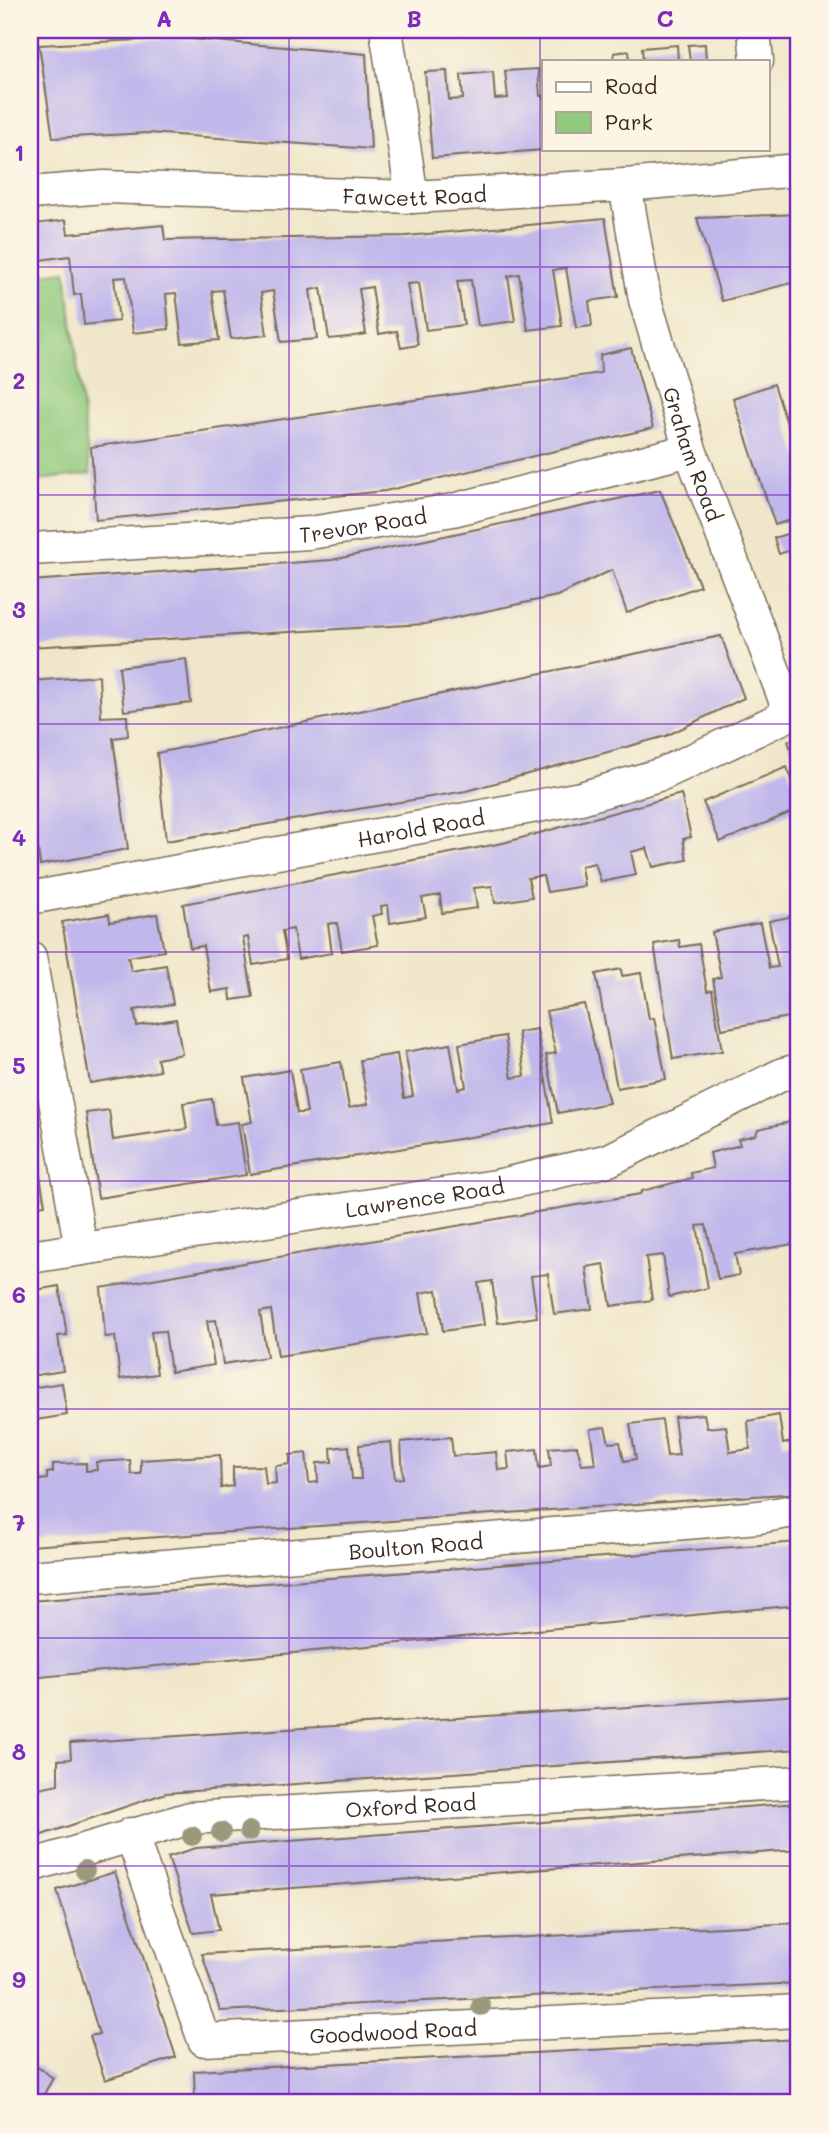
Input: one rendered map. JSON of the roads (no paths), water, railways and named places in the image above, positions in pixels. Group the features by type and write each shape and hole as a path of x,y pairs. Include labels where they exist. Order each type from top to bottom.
{"street":[{"path":"386,30 412,197"},
{"path":"754,30 757,60"},
{"name":"Fawcett Road","path":"30,193 104,187 412,197 625,185 765,160 799,170"},
{"name":"Graham Road","path":"625,185 645,300 690,450 795,711"},
{"name":"Trevor Road","path":"30,549 310,533 453,510 690,450"},
{"name":"Harold Road","path":"30,898 581,798 662,774 795,711"},
{"path":"30,957 81,1249"},
{"name":"Lawrence Road","path":"30,1257 496,1186 609,1160 783,1074 799,1070"},
{"name":"Boulton Road","path":"30,1577 745,1518 799,1510"},
{"name":"Oxford Road","path":"30,1866 190,1818 799,1782"},
{"name":"Goodwood Road","path":"131,1834 204,2040 799,2011"}]}
